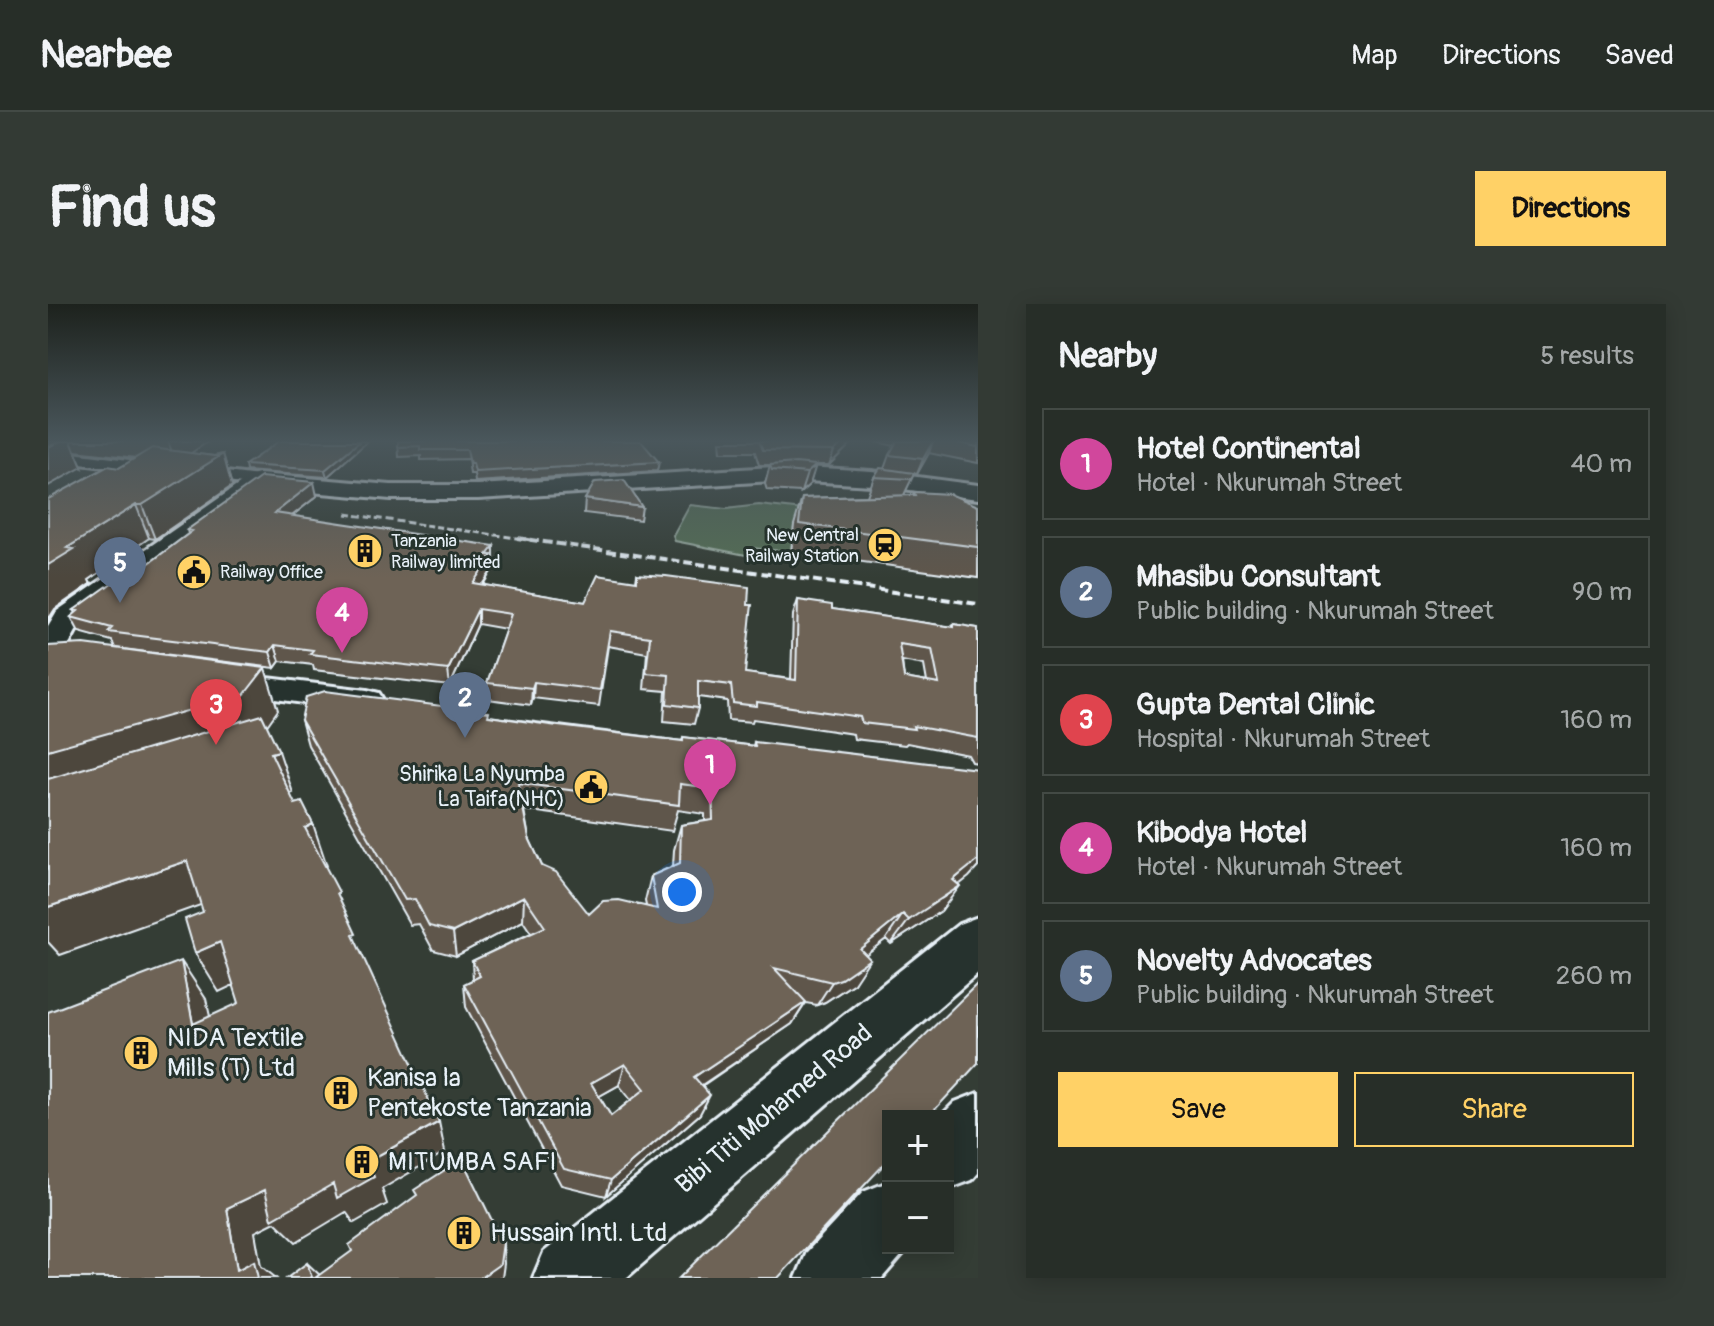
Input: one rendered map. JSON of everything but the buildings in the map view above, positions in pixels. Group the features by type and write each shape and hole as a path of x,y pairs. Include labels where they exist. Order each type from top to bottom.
{"highway":[{"name":"Bibi Titi Mohamed Road","path":"570,1278 978,940"},
{"path":"954,1150 978,1125"},
{"path":"833,1278 882,1224"}],"main road":[{"path":"63,664 68,617 251,486"},
{"path":"273,486 393,502 503,502 649,494 706,503"},
{"path":"297,486 478,492 569,486"},
{"path":"939,486 978,492"},
{"path":"937,511 977,516"},
{"path":"180,677 407,707"}],"green space":[{"path":"690,505 726,509 759,505 840,514 794,525 792,552 752,548 751,556 675,541 673,536"}],"railway":[{"path":"346,514 529,540"},
{"path":"517,538 529,540"},
{"path":"529,540 978,604"}],"place":[{"name":"New Central Railway Station","path":"885,545"},
{"name":"Tanzania Railway limited","path":"365,551"},
{"name":"Railway Office","path":"194,572"},
{"name":"Novelty Advocates","path":"120,603"},
{"name":"Kibodya Hotel","path":"342,653"},
{"name":"Mhasibu Consultant","path":"465,738"},
{"name":"Gupta Dental Clinic","path":"216,745"},
{"name":"Shirika La Nyumba La Taifa(NHC)","path":"591,787"},
{"name":"Hotel Continental","path":"710,805"},
{"name":"NIDA Textile Mills (T) Ltd","path":"141,1053"},
{"name":"Kanisa la Pentekoste Tanzania","path":"341,1093"},
{"name":"MITUMBA SAFI","path":"362,1162"},
{"name":"Hussain Intl. Ltd","path":"464,1233"}]}
